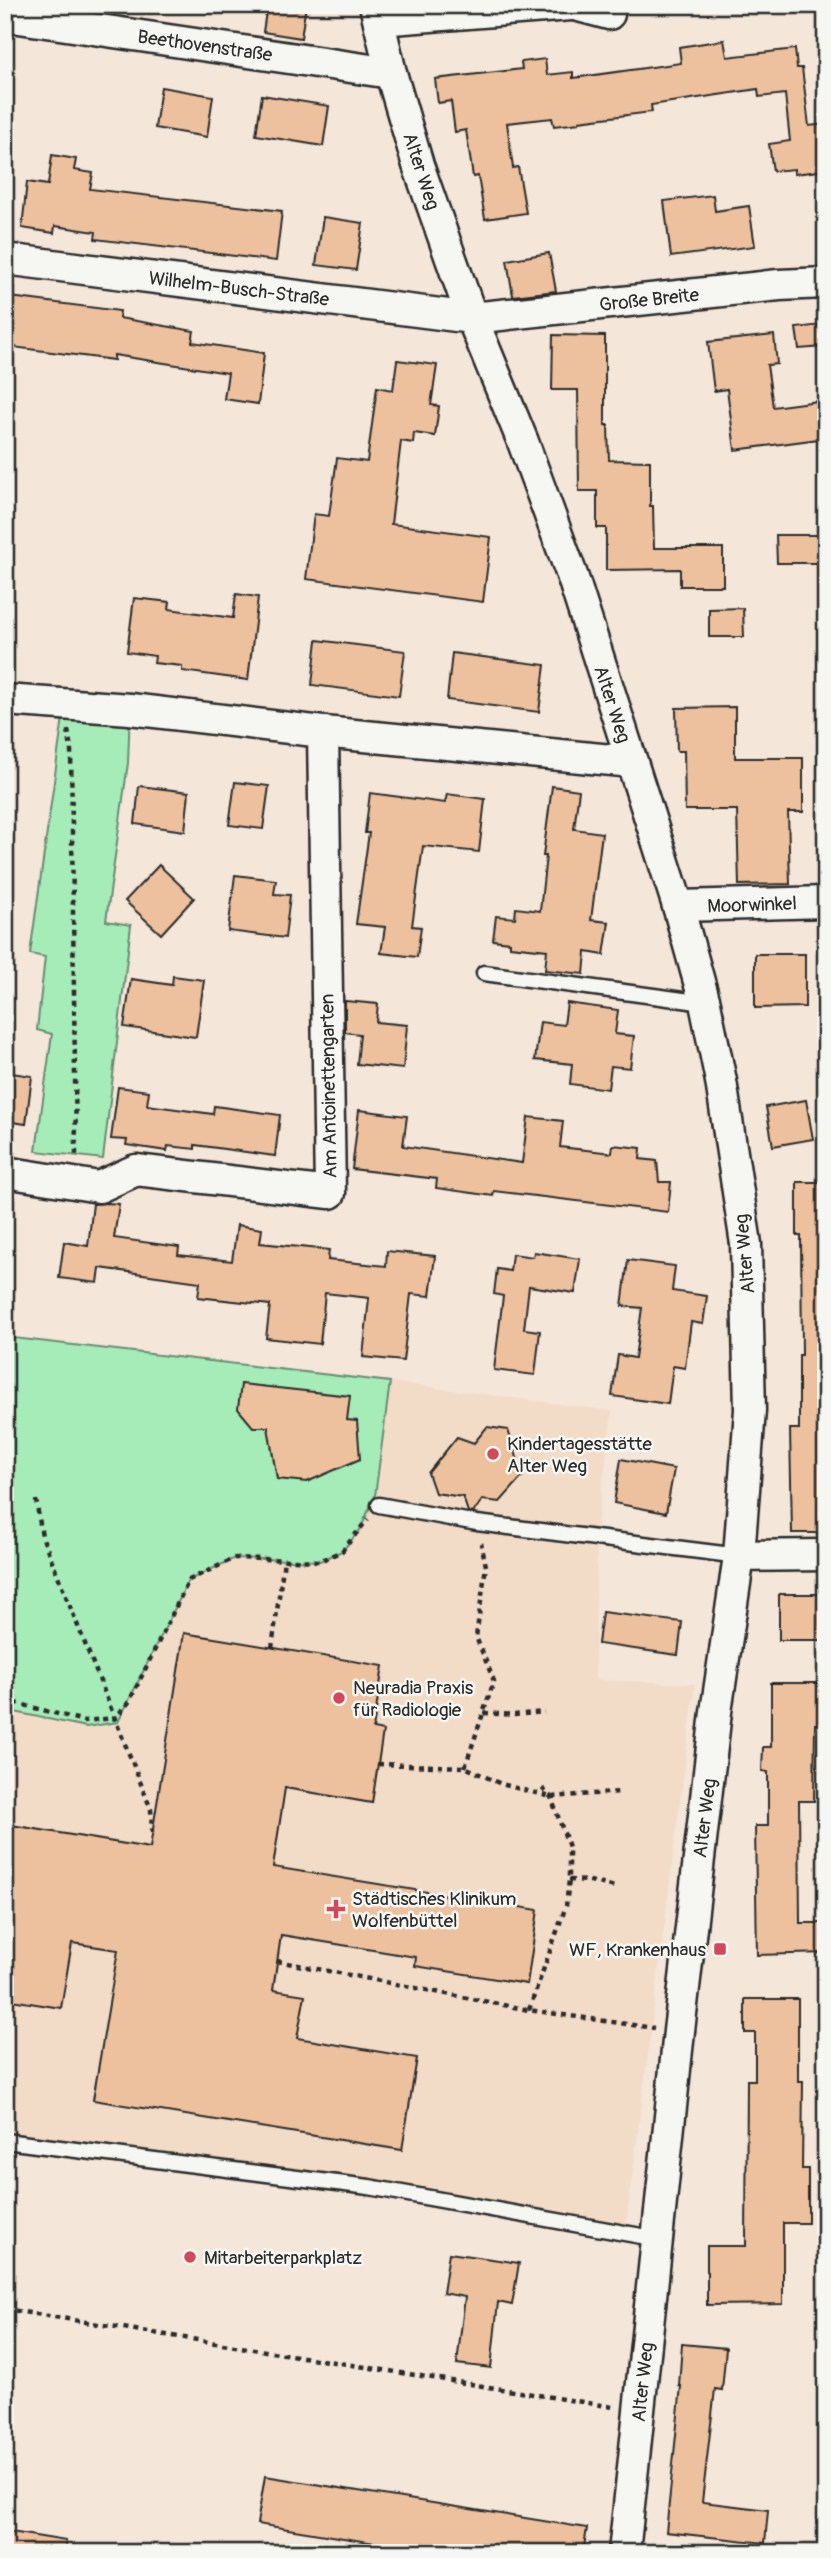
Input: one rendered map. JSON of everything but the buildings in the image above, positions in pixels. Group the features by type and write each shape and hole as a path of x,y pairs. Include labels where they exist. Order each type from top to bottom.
{"street":[{"path":"377,13 573,5 609,14"},
{"name":"Alter Weg","path":"377,13 391,73 418,165 472,318 523,442 573,578 678,906 705,1003 722,1081 746,1244 750,1410 739,1556 716,1713 679,2031 624,2553"},
{"name":"Beethovenstraße","path":"19,18 391,73"},
{"name":"Wilhelm-Busch-Straße","path":"5,259 472,318"},
{"name":"Große Breite","path":"472,318 779,285 826,283"},
{"path":"5,700 131,709 323,732 632,762"},
{"name":"Am Antoinettengarten","path":"5,1172 99,1187 136,1170 330,1193 323,732"},
{"name":"Moorwinkel","path":"678,906 826,902"},
{"path":"739,1556 826,1555"}],"lane":[{"path":"484,973 705,1003"},
{"path":"379,1504 477,1523 739,1556"},
{"path":"5,2141 369,2188 658,2239"}],"path":[{"path":"64,705 71,748 76,1156"},
{"path":"36,1500 43,1536 151,1809 152,1833"},
{"path":"5,1700 84,1721 116,1718 129,1702 189,1580 235,1559 320,1561 342,1551 379,1504"},
{"path":"465,1767 494,1681 476,1637 486,1566 477,1523"},
{"path":"272,1648 284,1560"},
{"path":"484,1713 515,1715 544,1712"},
{"path":"378,1764 465,1767 501,1784 551,1797 620,1792"},
{"path":"529,2010 566,1906 569,1880 569,1847 551,1797 542,1788"},
{"path":"569,1880 590,1881 614,1887"},
{"path":"277,1961 529,2010 679,2031"},
{"path":"5,2309 639,2411"}],"shaded area":[{"name":"Städtisches Klinikum Wolfenbüttel","path":"5,1337 612,1411 597,1526 595,1680 695,1684 625,2233 5,2135"}],"green space":[{"path":"130,709 128,763 106,921 131,925 103,1159 36,1151 52,1034 37,1030 45,957 30,954 64,710"},
{"path":"5,1337 390,1382 375,1496 360,1530 342,1551 320,1561 235,1558 189,1580 118,1722 86,1727 5,1710"}],"place":[{"name":"Kindertagesstätte Alter Weg","path":"493,1454"},
{"name":"Neuradia Praxis für Radiologie","path":"339,1698"},
{"name":"Städtisches Klinikum Wolfenbüttel","path":"336,1909"},
{"name":"WF, Krankenhaus","path":"720,1949"},
{"name":"Mitarbeiterparkplatz","path":"190,2257"}]}
